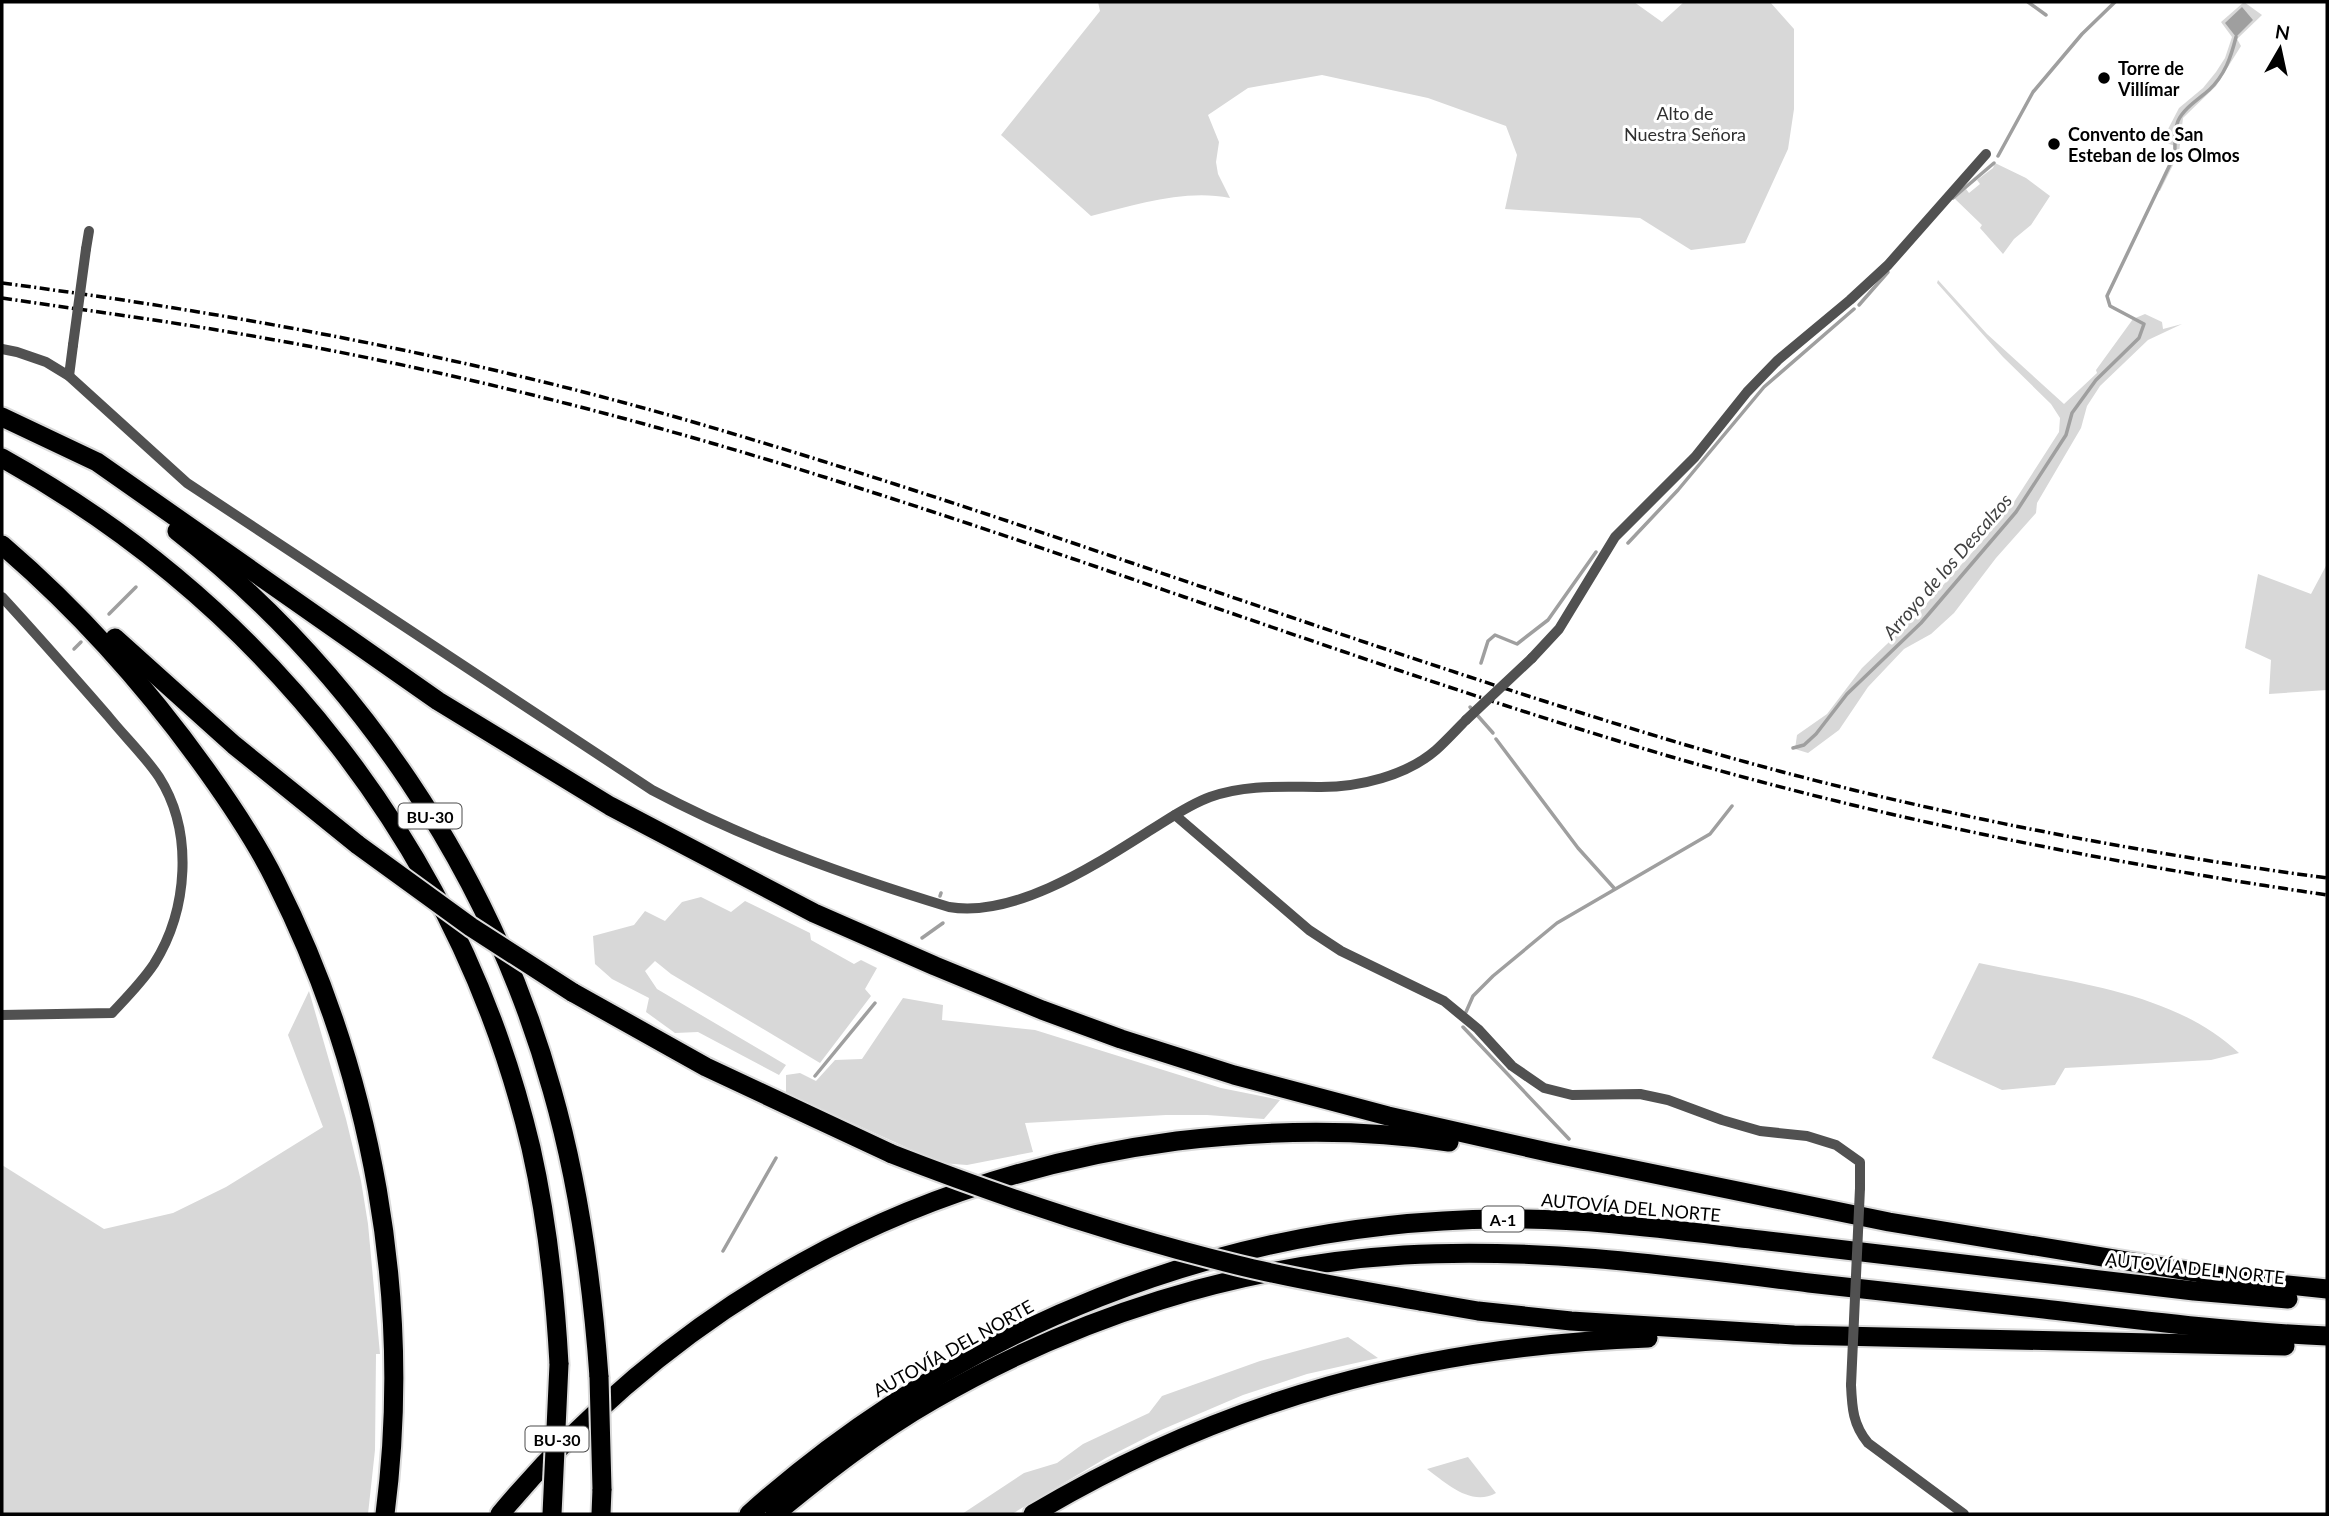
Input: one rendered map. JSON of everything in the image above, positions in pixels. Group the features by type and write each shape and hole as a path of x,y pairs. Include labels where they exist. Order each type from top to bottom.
{"highway":[{"path":"2,417 97,462 438,701 565,780 756,884 935,966 1121,1039 1234,1075 1478,1137 1791,1204"},
{"name":"BU-30","path":"2,417 97,472 148,509 228,574 275,619 335,684 387,750 469,882 515,984 552,1089 572,1171 595,1315 599,1377 601,1514"},
{"name":"BU-30","path":"2,458 103,520 165,566 241,634 328,732 384,809 432,888 489,1012 531,1149 549,1247 559,1364 552,1514"},
{"path":"2,537 234,745 358,845 471,927 572,992 706,1067 892,1154 1006,1197 1127,1236 1238,1265 1420,1301 1571,1321 1794,1335 2327,1347"},
{"path":"2,545 53,591 161,708 249,835 276,882 314,967 358,1101 384,1231 393,1355 391,1448 385,1514"},
{"path":"500,1514 566,1440 628,1383 710,1319 754,1290 838,1243 946,1196 1057,1162 1131,1147 1218,1136 1313,1132 1377,1134 1494,1149 1722,1194 2158,1268 2327,1289"},
{"name":"AUTOVÍA DEL NORTE","path":"749,1514 839,1442 888,1408 951,1369 1045,1320 1145,1279 1191,1264 1272,1244 1371,1227 1502,1219 1609,1224 2194,1291 2327,1300"},
{"name":"AUTOVÍA DEL NORTE","path":"775,1514 855,1452 931,1401 1038,1347 1126,1311 1204,1288 1278,1271 1363,1259 1426,1254 1501,1254 1622,1261 2181,1325 2327,1336"},
{"path":"1034,1514 1109,1472 1177,1440 1299,1394 1353,1378 1434,1359 1542,1345 1646,1338 1794,1335"}],"street":[{"path":"2,349 46,362 69,376 187,483 652,790 755,839 923,899 965,909 981,909 1011,902 1056,883 1116,852 1208,798 1269,785 1354,785 1401,771 1434,752 1559,629 1615,537 1695,457 1747,392 1778,360 1888,265 1986,154"},
{"path":"69,376 89,231"},
{"path":"2,597 55,654 159,777 179,818 183,860 174,913 164,945 140,983 112,1013 2,1016"},
{"path":"1175,815 1309,930 1341,951 1444,1002 1478,1029 1512,1066 1544,1088 1572,1095 1640,1094 1668,1100 1760,1131 1807,1136 1836,1145 1860,1162 1852,1385 1854,1420 1858,1432 1868,1443 1964,1514"}],"green space":[{"name":"Alto de Nuestra Señora","path":"1098,2 1634,2 1662,22 1684,2 1770,2 1794,29 1794,109 1788,149 1745,243 1691,250 1640,218 1505,209 1517,155 1506,126 1428,98 1322,75 1248,88 1208,115 1219,142 1216,162 1218,174 1230,198 1195,195 1178,197 1091,216 1001,135 1100,11"},
{"path":"2244,2 2262,15 2237,39 2241,46 2216,86 2183,118 2179,153 2160,191 2157,189 2175,154 2175,146 2158,140 2166,133 2179,108 2203,88 2225,58 2232,37 2221,22"},
{"path":"1995,163 2026,178 2050,196 2031,225 2014,239 2003,254 1980,228 1982,225 1954,198 1966,189 1969,193 1980,184 1977,180 1993,168"},
{"path":"1938,280 1987,334 2064,404 2097,373 2096,370 2133,319 2145,314 2162,322 2163,329 2182,324 2148,340 2100,386 2087,406 2081,428 2037,503 2036,513 1996,558 1954,613 1931,634 1904,649 1868,687 1839,730 1808,753 1795,749 1797,735 1827,714 1862,668 1912,620 1985,538 2014,502 2059,432 2060,418 2051,404 2003,357 1937,283"},
{"path":"2327,564 2327,690 2269,694 2271,660 2245,648 2258,574 2311,594"},
{"path":"701,897 731,912 745,901 810,933 811,940 854,964 861,960 877,968 865,989 871,996 820,1063 671,974 655,961 645,971 657,989 786,1065 779,1075 698,1032 675,1033 646,1012 649,998 612,979 595,964 593,936 634,925 645,911 665,921 682,902"},
{"path":"1979,963 2082,983 2150,1002 2182,1015 2212,1032 2239,1053 2211,1060 2065,1068 2055,1085 2002,1090 1932,1058"},
{"path":"309,991 346,1119 368,1224 380,1354 376,1354 375,1450 368,1514 2,1514 2,1165 104,1229 173,1213 226,1187 323,1127 288,1035"},
{"path":"903,998 943,1005 942,1020 1035,1030 1221,1088 1280,1100 1264,1119 1166,1115 1025,1123 1033,1152 967,1165 941,1163 786,1093 786,1075 800,1073 816,1081 835,1060 862,1059"},
{"path":"1348,1337 1378,1358 1307,1374 1243,1395 1161,1430 1106,1458 1012,1514 962,1514 1024,1473 1057,1463 1083,1444 1149,1413 1162,1396 1260,1361"},
{"path":"1468,1457 1496,1493 1477,1497 1459,1492 1427,1469"}],"shaded area":[{"path":"2242,7 2253,20 2236,37 2225,23"}],"waterway":[{"path":"2028,2 2046,15"},
{"path":"1998,156 2033,92 2082,34 2115,2"},
{"name":"Arroyo de los Descalzos","path":"1793,748 1804,745 1816,734 1847,694 1921,623 2016,512 2066,435 2072,413 2096,380 2139,338 2144,324 2110,306 2107,296 2175,154 2178,121 2219,78 2236,37"},
{"path":"1953,198 1994,163"},
{"path":"1859,305 1888,272"},
{"path":"1628,543 1678,490 1764,387 1854,309"},
{"path":"1481,663 1488,641 1495,635 1517,644 1548,620 1596,552"},
{"path":"109,614 136,587"},
{"path":"74,649 81,642"},
{"path":"1470,707 1493,733"},
{"path":"1496,739 1578,848 1614,888"},
{"path":"1466,1012 1473,996 1493,976 1557,923 1710,834 1732,806"},
{"path":"922,938 943,923"},
{"path":"815,1076 875,1003"},
{"path":"1463,1027 1569,1139"},
{"path":"723,1251 776,1158"}],"railway":[{"path":"2,283 178,309 354,340 614,400 821,461 1424,662 1747,762 1911,804 1994,822 2160,853 2327,878"},
{"path":"2,298 287,342 562,402 741,452 873,493 1400,671 1532,714 1747,778 1994,837 2327,895"}],"place":[{"name":"Torre de Villímar","path":"2104,78"},
{"name":"Convento de San Esteban de los Olmos","path":"2054,144"}]}
